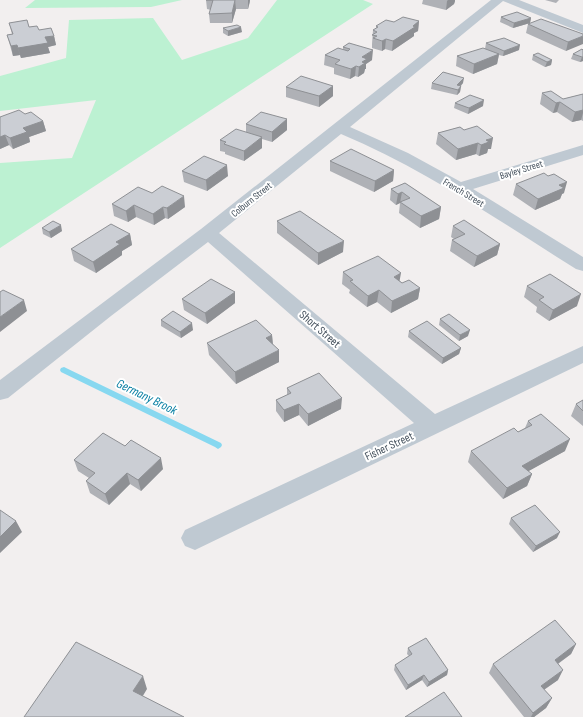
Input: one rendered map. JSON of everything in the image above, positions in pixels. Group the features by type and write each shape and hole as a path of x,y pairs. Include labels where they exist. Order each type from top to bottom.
{"street":[{"name":"Colburn Street","path":"0,392 104,310 208,233 498,0"},
{"path":"508,0 583,29"},
{"name":"French Street","path":"339,128 371,140 458,188 583,266"},
{"name":"Bayley Street","path":"458,188 583,150"},
{"name":"Short Street","path":"208,233 432,426"},
{"name":"Fisher Street","path":"195,538 583,354"}],"green space":[{"path":"35,0 182,0 151,7 25,8"},
{"path":"277,0 363,0 373,4 0,248 0,163 72,158 96,100 0,111 0,76 66,58 69,20 153,18 182,60 248,38"}],"building":[{"path":"213,0 235,0 232,13 209,14"},
{"path":"517,12 531,18 514,23 501,17"},
{"path":"403,17 419,21 413,26 415,27 393,41 386,39 382,41 373,38 377,36 372,35 377,32 373,30 378,27 376,26 386,20 394,22"},
{"path":"541,19 583,34 583,36 568,42 528,24"},
{"path":"27,20 29,27 37,26 39,30 51,28 54,36 45,37 48,43 18,48 17,45 11,46 7,35 13,34 9,23"},
{"path":"237,25 241,27 228,31 223,28"},
{"path":"504,38 520,45 504,51 486,43"},
{"path":"349,43 373,50 362,57 367,59 362,62 365,63 359,67 356,66 351,69 335,64 340,60 325,55 338,48 348,51 350,49 343,47"},
{"path":"483,48 499,54 474,64 457,56"},
{"path":"582,49 583,57 573,54"},
{"path":"538,53 552,60 547,62 533,55"},
{"path":"443,72 464,78 457,85 461,86 458,90 432,83"},
{"path":"301,76 333,86 319,96 286,87"},
{"path":"551,91 563,99 583,94 583,110 575,112 560,102 556,103 542,93"},
{"path":"470,95 484,100 469,108 455,103"},
{"path":"19,110 25,114 31,112 43,121 23,128 27,132 10,138 5,135 0,137 0,117"},
{"path":"261,112 287,119 272,132 246,124"},
{"path":"477,126 493,138 486,140 489,142 481,145 478,143 458,149 438,133 460,127 464,130"},
{"path":"236,129 262,137 244,151 224,144 226,142 220,140"},
{"path":"351,149 394,170 375,181 330,161"},
{"path":"204,156 227,165 206,180 182,171"},
{"path":"544,173 548,176 554,174 567,182 559,185 564,188 538,199 516,184"},
{"path":"405,183 441,207 421,216 400,202 410,198 402,192 398,194 391,189"},
{"path":"162,186 184,196 167,208 163,207 153,214 134,205 126,211 112,204 138,187 152,193"},
{"path":"300,211 344,241 318,253 277,221"},
{"path":"464,220 500,244 477,256 452,240 465,234 453,226"},
{"path":"53,221 61,225 49,232 42,228"},
{"path":"111,224 130,234 116,242 120,244 93,262 71,249"},
{"path":"378,256 401,273 394,277 402,283 409,280 420,288 392,301 379,290 368,296 350,281 353,280 343,272"},
{"path":"550,274 581,294 553,310 539,300 544,297 527,286"},
{"path":"211,279 235,292 205,313 182,299"},
{"path":"3,290 24,300 0,317 0,292"},
{"path":"173,311 192,323 180,332 161,320"},
{"path":"449,314 470,330 460,335 440,319"},
{"path":"256,320 272,335 266,338 279,350 235,372 207,343"},
{"path":"427,321 461,348 443,358 409,331"},
{"path":"319,373 342,398 308,414 299,404 284,410 276,400 291,393 287,388"},
{"path":"583,400 583,411 576,404"},
{"path":"541,414 570,439 522,466 532,474 507,488 471,451 514,428 518,432 532,425 528,421"},
{"path":"103,433 125,446 131,440 161,458 138,480 127,473 105,494 86,481 95,473 74,460"},
{"path":"535,505 560,532 536,546 511,518"},
{"path":"0,510 16,521 0,537"},
{"path":"555,620 576,644 555,660 563,670 541,686 552,698 533,713 493,664"},
{"path":"426,638 448,670 429,682 424,675 408,685 395,665 412,654 408,648"},
{"path":"76,642 143,676 133,691 184,717 24,717"},
{"path":"444,692 462,717 405,717"}],"waterway":[{"name":"Germany Brook","path":"64,370 218,445"}]}
